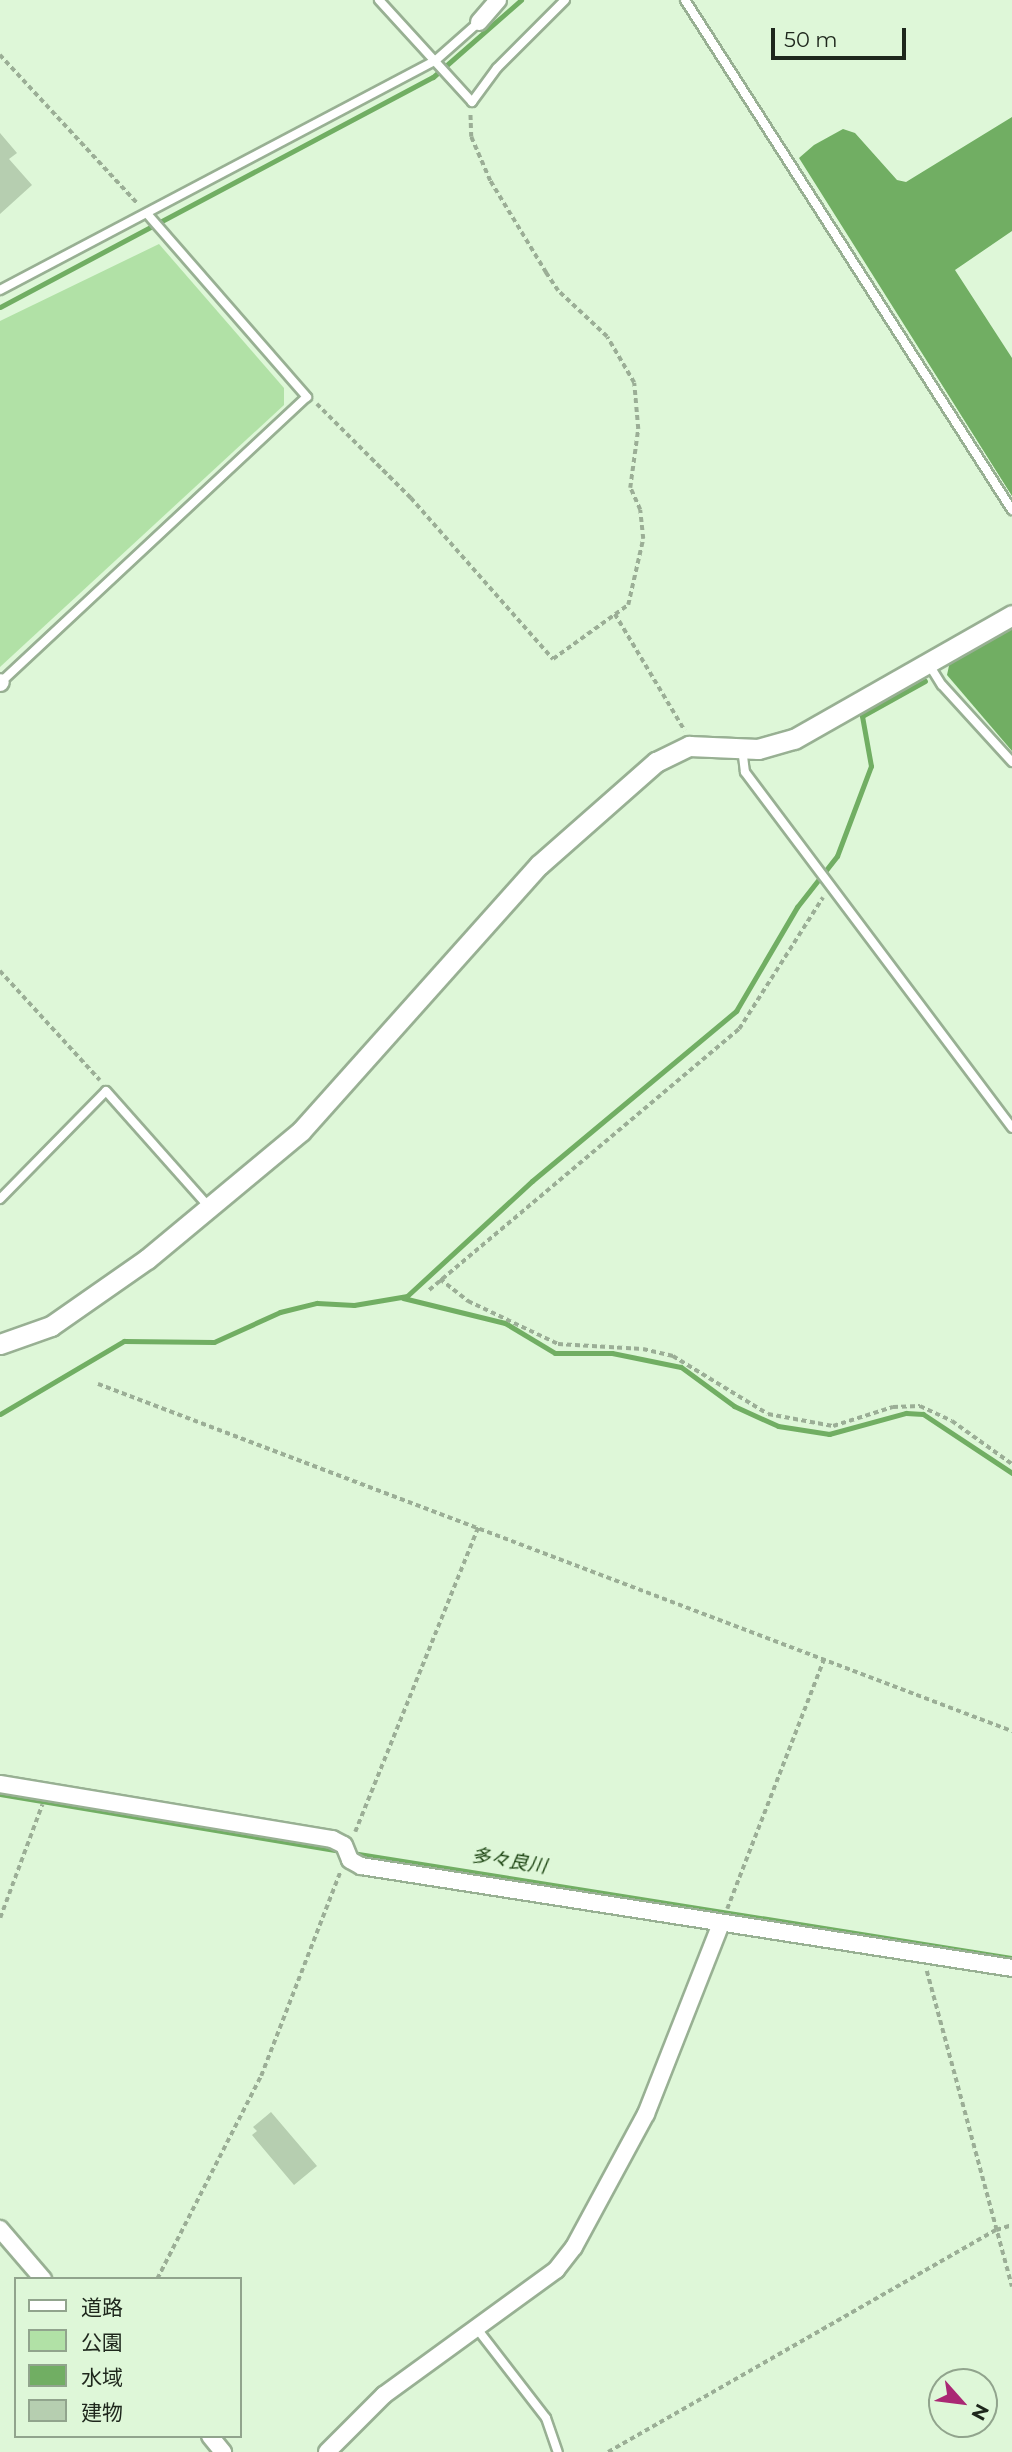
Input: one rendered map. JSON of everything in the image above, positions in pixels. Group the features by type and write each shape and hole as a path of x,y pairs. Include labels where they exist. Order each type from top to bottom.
{"street":[{"path":"479,22 498,0"},
{"path":"0,1344 51,1326 210,1208 322,1110 539,865 632,780 664,756 689,746 769,748 794,739 1012,615"},
{"path":"0,1784 332,1839 362,1867 1012,1968"},
{"path":"327,2452 384,2395 478,2330 556,2270 574,2247 646,2114 721,1924"},
{"path":"0,2229 41,2277"},
{"path":"212,2438 223,2452"}],"lane":[{"path":"379,0 472,102 497,68 565,0"},
{"path":"685,0 1012,510"},
{"path":"0,290 150,217 436,60 479,22"},
{"path":"0,682 307,397 168,241 162,229 150,217"},
{"path":"928,663 942,685 1012,762"},
{"path":"742,748 745,772 1012,1128"},
{"path":"0,1199 106,1091 210,1208"},
{"path":"478,2330 546,2418 558,2452"}],"path":[{"path":"0,55 150,217"},
{"path":"307,397 411,498 553,659 628,605 635,586 643,539 640,510 630,488 638,429 634,383 607,337 558,291 490,181 471,137 472,102"},
{"path":"615,614 686,733 689,746"},
{"path":"429,1290 739,1029 830,885"},
{"path":"0,971 106,1091"},
{"path":"440,1279 468,1301 558,1344 643,1349 673,1356 702,1370 757,1410 776,1417 833,1426 893,1407 920,1406 952,1420 1012,1464"},
{"path":"98,1384 479,1525 1012,1731"},
{"path":"158,2277 257,2087 347,1852 479,1525"},
{"path":"721,1924 824,1659"},
{"path":"0,1918 47,1792"},
{"path":"923,1955 1012,2287"},
{"path":"608,2452 996,2230 1012,2225"}],"green space":[{"path":"159,244 284,388 284,405 0,667 0,321"}],"water":[{"path":"1012,117 1012,231 955,270 1012,358 1012,496 799,158 814,145 843,129 855,133 897,180 906,182"},
{"path":"1012,624 1012,751 947,675 950,661"}],"building":[{"path":"0,133 17,153 9,159 32,185 0,214"},
{"path":"271,2112 317,2166 294,2185 252,2135 257,2131 253,2127"}],"waterway":[{"path":"0,307 433,77 521,0"},
{"path":"0,1414 124,1341 214,1342 280,1312 317,1303 354,1305 407,1296 532,1181 736,1011 797,907 837,856 871,766 862,716 925,681"},
{"path":"403,1298 505,1323 555,1353 612,1353 681,1367 734,1406 778,1426 829,1434 906,1413 923,1414 1012,1473"},
{"name":"多々良川","path":"0,1794 342,1851"},
{"name":"多々良川","path":"352,1853 1012,1958"}]}
